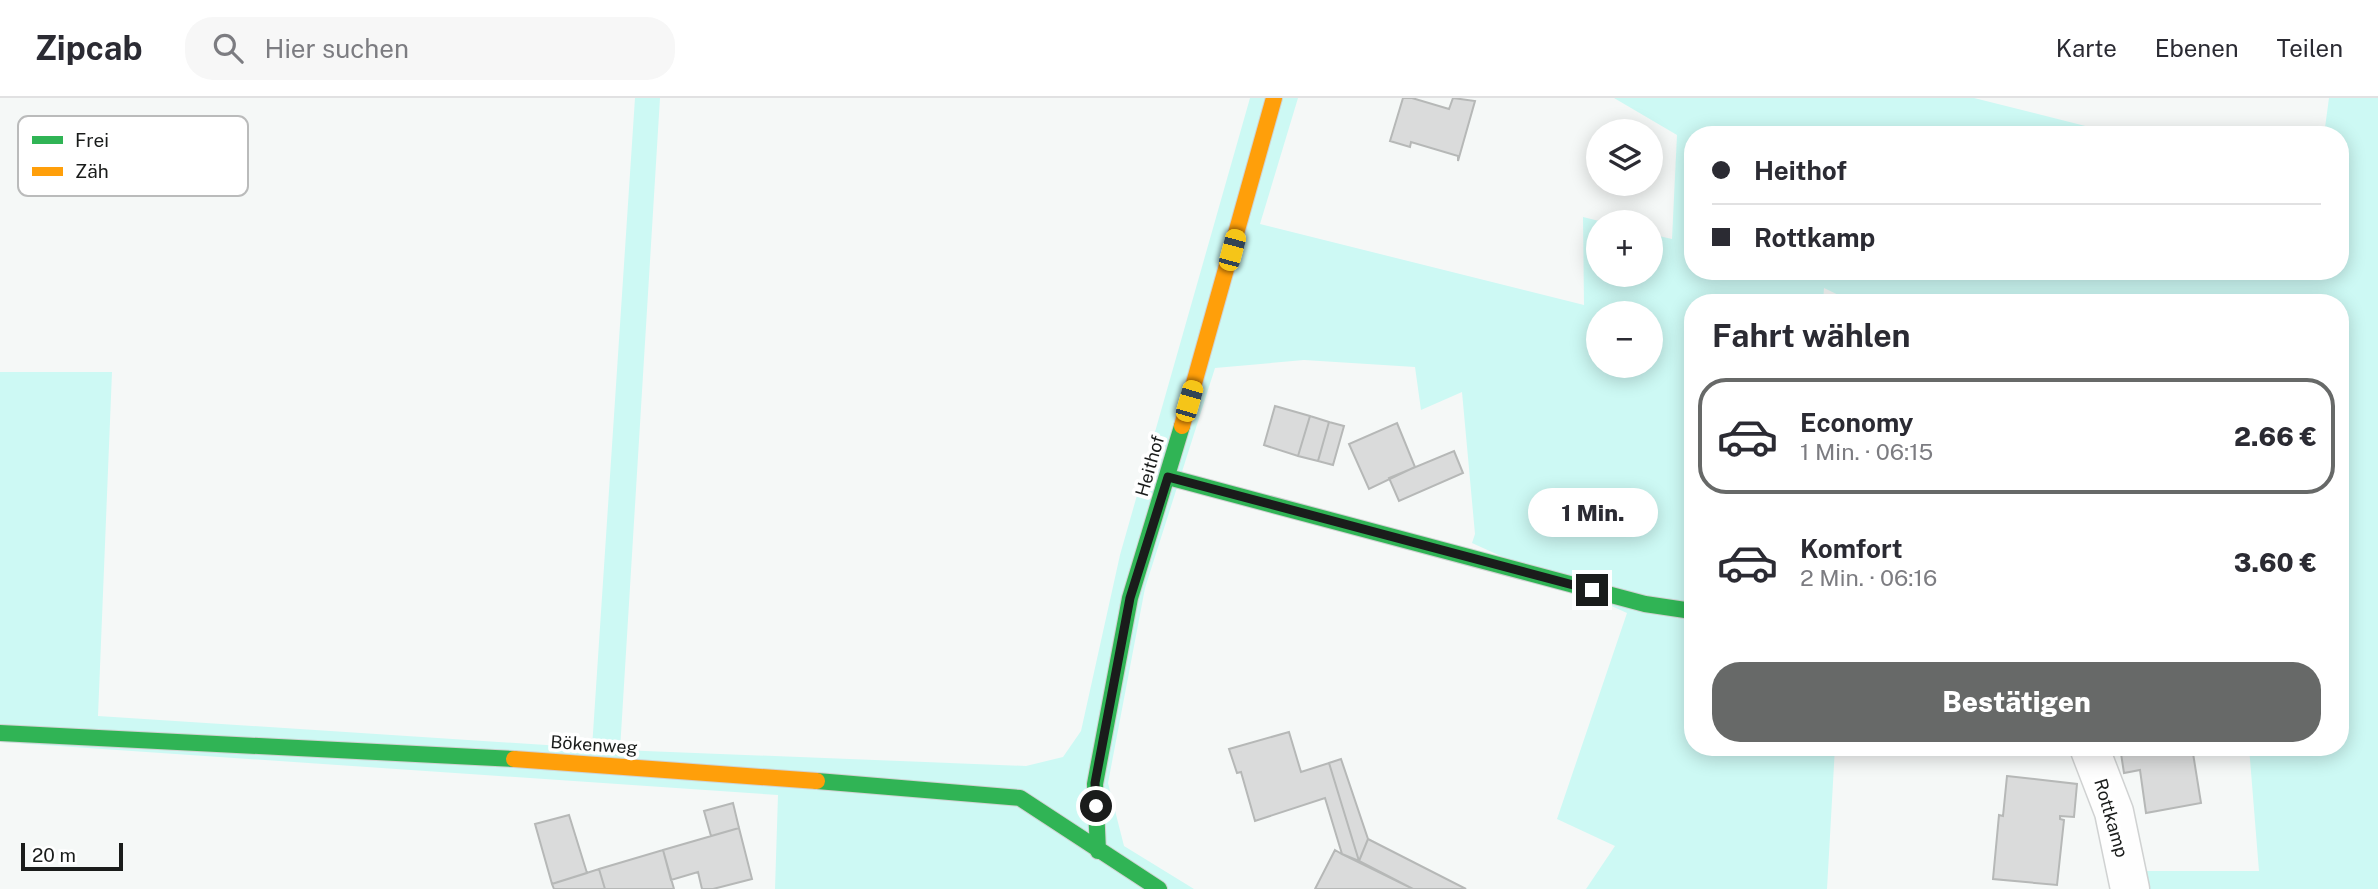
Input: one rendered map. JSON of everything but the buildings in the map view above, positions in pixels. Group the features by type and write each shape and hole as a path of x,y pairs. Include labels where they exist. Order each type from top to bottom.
{"street":[{"name":"Heithof","path":"1098,851 1095,783 1130,598 1168,477 1274,98"},
{"path":"1168,477 1645,604 1684,610"},
{"name":"Bökenweg","path":"0,733 605,764 1020,798 1158,889"},
{"name":"Rottkamp","path":"2093,756 2114,812 2130,889"}],"shaded area":[{"path":"635,98 660,98 620,750 1026,766 1063,757 1081,731 1120,555 1250,98 1298,98 1260,224 1584,305 1583,217 1586,218 1586,287 1663,287 1663,237 1672,239 1677,135 1663,127 1663,119 1650,119 1614,98 1974,98 2085,126 1684,126 1684,280 2349,280 2349,126 2325,126 2329,98 2378,98 2378,889 2121,889 2140,871 2259,871 2250,756 2349,756 2349,294 1836,294 1824,288 1824,294 1684,294 1684,756 1834,756 1827,889 1586,889 1615,846 1557,819 1627,613 1472,543 1475,534 1462,392 1421,410 1415,367 1304,360 1215,368 1145,588 1108,783 1124,846 1194,889 775,889 778,795 0,742 0,372 112,372 98,716 592,748"}],"traffic: fast":[{"path":"1098,851 1095,784 1130,598 1182,426"},
{"path":"1168,477 1645,604 1684,610"},
{"path":"0,733 514,759"},
{"path":"817,781 1020,798 1159,889"}],"traffic: slow":[{"path":"1182,426 1274,98"},
{"path":"514,759 817,781"}],"route":[{"path":"1096,806 1095,783 1130,598 1168,477 1592,590"}]}
